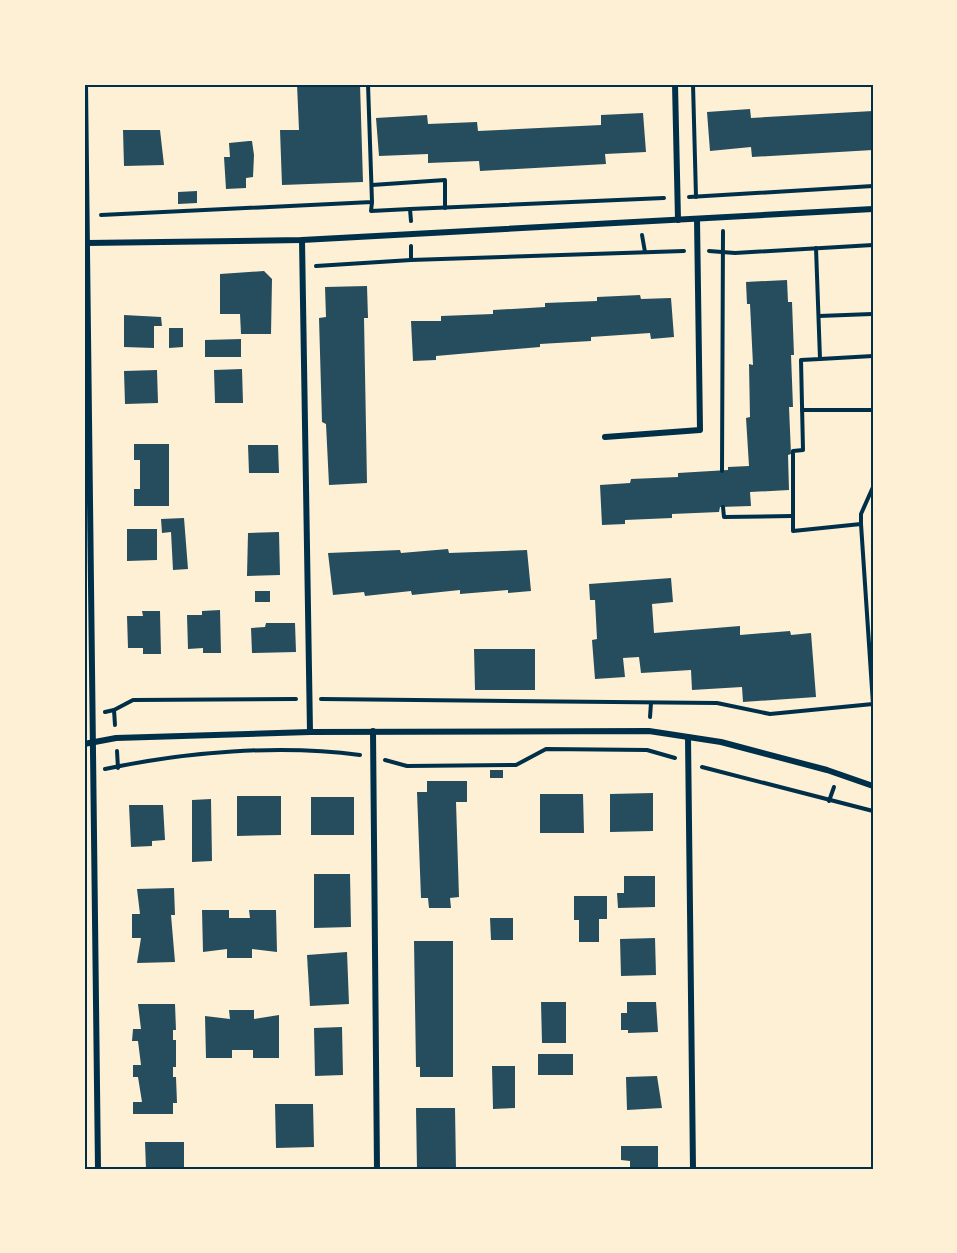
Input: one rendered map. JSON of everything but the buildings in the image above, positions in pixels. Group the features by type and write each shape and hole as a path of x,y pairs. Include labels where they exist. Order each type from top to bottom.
{"street":[{"path":"85,84 98,1169"},
{"path":"675,84 678,220"},
{"path":"87,243 302,240 873,209"},
{"path":"605,437 700,430 697,219"},
{"path":"302,240 310,732"},
{"path":"84,744 116,738 310,732 649,730 721,742 873,786"},
{"path":"373,731 377,1169"},
{"path":"688,737 693,1169"}],"path":[{"path":"368,84 371,212 410,209"},
{"path":"693,84 696,197"},
{"path":"372,185 445,180 445,208"},
{"path":"98,204 98,216 372,202"},
{"path":"816,248 820,359"},
{"path":"722,471 723,251"},
{"path":"873,287 873,326"},
{"path":"819,316 872,314"},
{"path":"861,524 793,531 793,451 803,450 801,360 873,356"},
{"path":"802,410 873,410"},
{"path":"92,714 114,710 133,700 309,699 717,703 770,714 873,704 861,524 861,514 873,487"},
{"path":"723,507 724,517 792,516"},
{"path":"93,772 164,758 251,752 340,752 407,766 516,765 546,749 647,750 873,811"}]}
